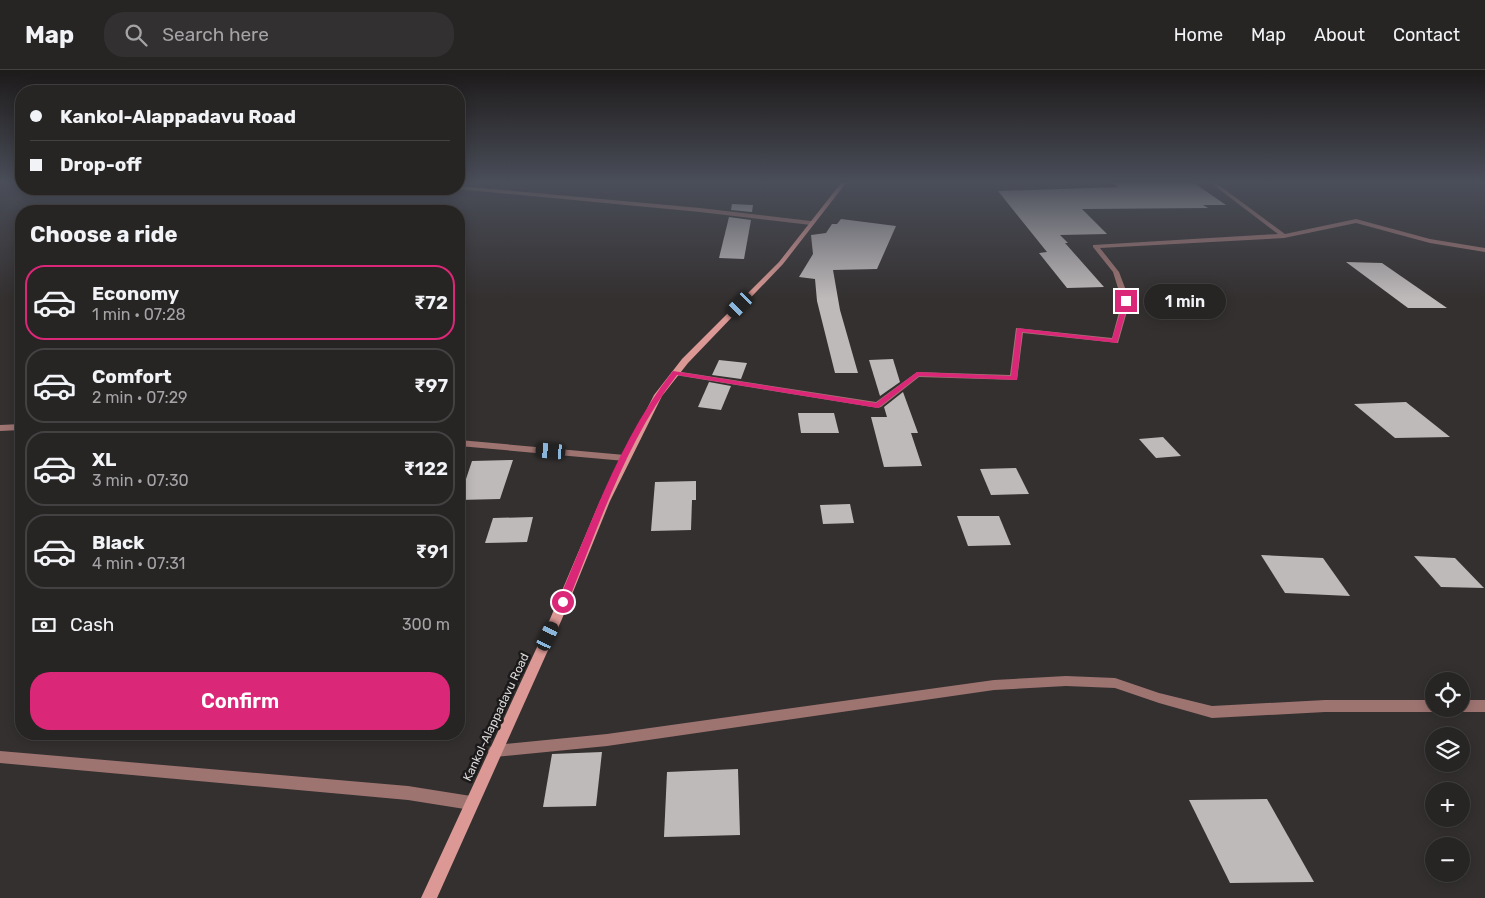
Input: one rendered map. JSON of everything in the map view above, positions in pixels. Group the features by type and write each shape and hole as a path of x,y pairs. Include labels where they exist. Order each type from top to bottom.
{"main road":[{"name":"Kankol-Alappadavu Road","path":"429,898 556,619 625,458 658,395 676,373 781,263 811,223"}],"street":[{"path":"799,222 811,223"},
{"path":"1265,222 1284,236"},
{"path":"676,373 878,405 917,374 1014,378 1019,330 1115,341 1126,301 1116,272 1095,246 1284,236 1353,222"},
{"path":"1358,222 1430,241 1485,250"},
{"path":"0,428 15,427"},
{"path":"465,444 625,458"},
{"path":"496,751 607,740 994,685 1066,681 1115,683 1159,698 1212,712 1325,706 1425,706"},
{"path":"1470,706 1485,706"},
{"path":"0,758 408,793 471,803"}],"building":[{"path":"728,222 751,222 744,259 719,258"},
{"path":"839,222 862,222 896,226 877,269 833,270 840,310 858,373 835,373 817,301 815,279 799,277 813,254 811,235 826,233 832,224 837,224"},
{"path":"1023,222 1095,222 1107,234 1060,235 1104,287 1067,288 1039,253 1047,252"},
{"path":"1346,262 1382,263 1447,308 1408,308"},
{"path":"893,359 900,382 880,396 869,360"},
{"path":"719,360 747,363 741,379 712,375"},
{"path":"709,382 731,386 721,410 698,407"},
{"path":"903,392 918,433 911,433 922,466 884,467 871,417 887,417 884,407"},
{"path":"1406,402 1450,437 1395,438 1354,404"},
{"path":"798,413 834,413 839,433 801,433"},
{"path":"1163,437 1181,456 1156,458 1139,439"},
{"path":"513,460 500,499 465,500 465,482 472,461"},
{"path":"1016,468 1029,494 991,495 980,469"},
{"path":"696,481 696,500 692,500 691,530 651,531 655,482"},
{"path":"850,504 854,523 823,524 820,505"},
{"path":"957,516 999,516 1011,545 968,546"},
{"path":"533,517 527,542 485,543 493,518"},
{"path":"1261,555 1323,558 1350,596 1285,593"},
{"path":"1414,556 1455,558 1484,588 1441,587"},
{"path":"602,752 596,806 543,807 552,754"},
{"path":"738,769 740,835 664,837 667,772"},
{"path":"1267,799 1314,882 1230,883 1189,800"}],"route":[{"path":"563,602 604,501 632,443 658,395 676,373 878,405 917,374 1014,378 1019,330 1115,341 1126,301"}]}
